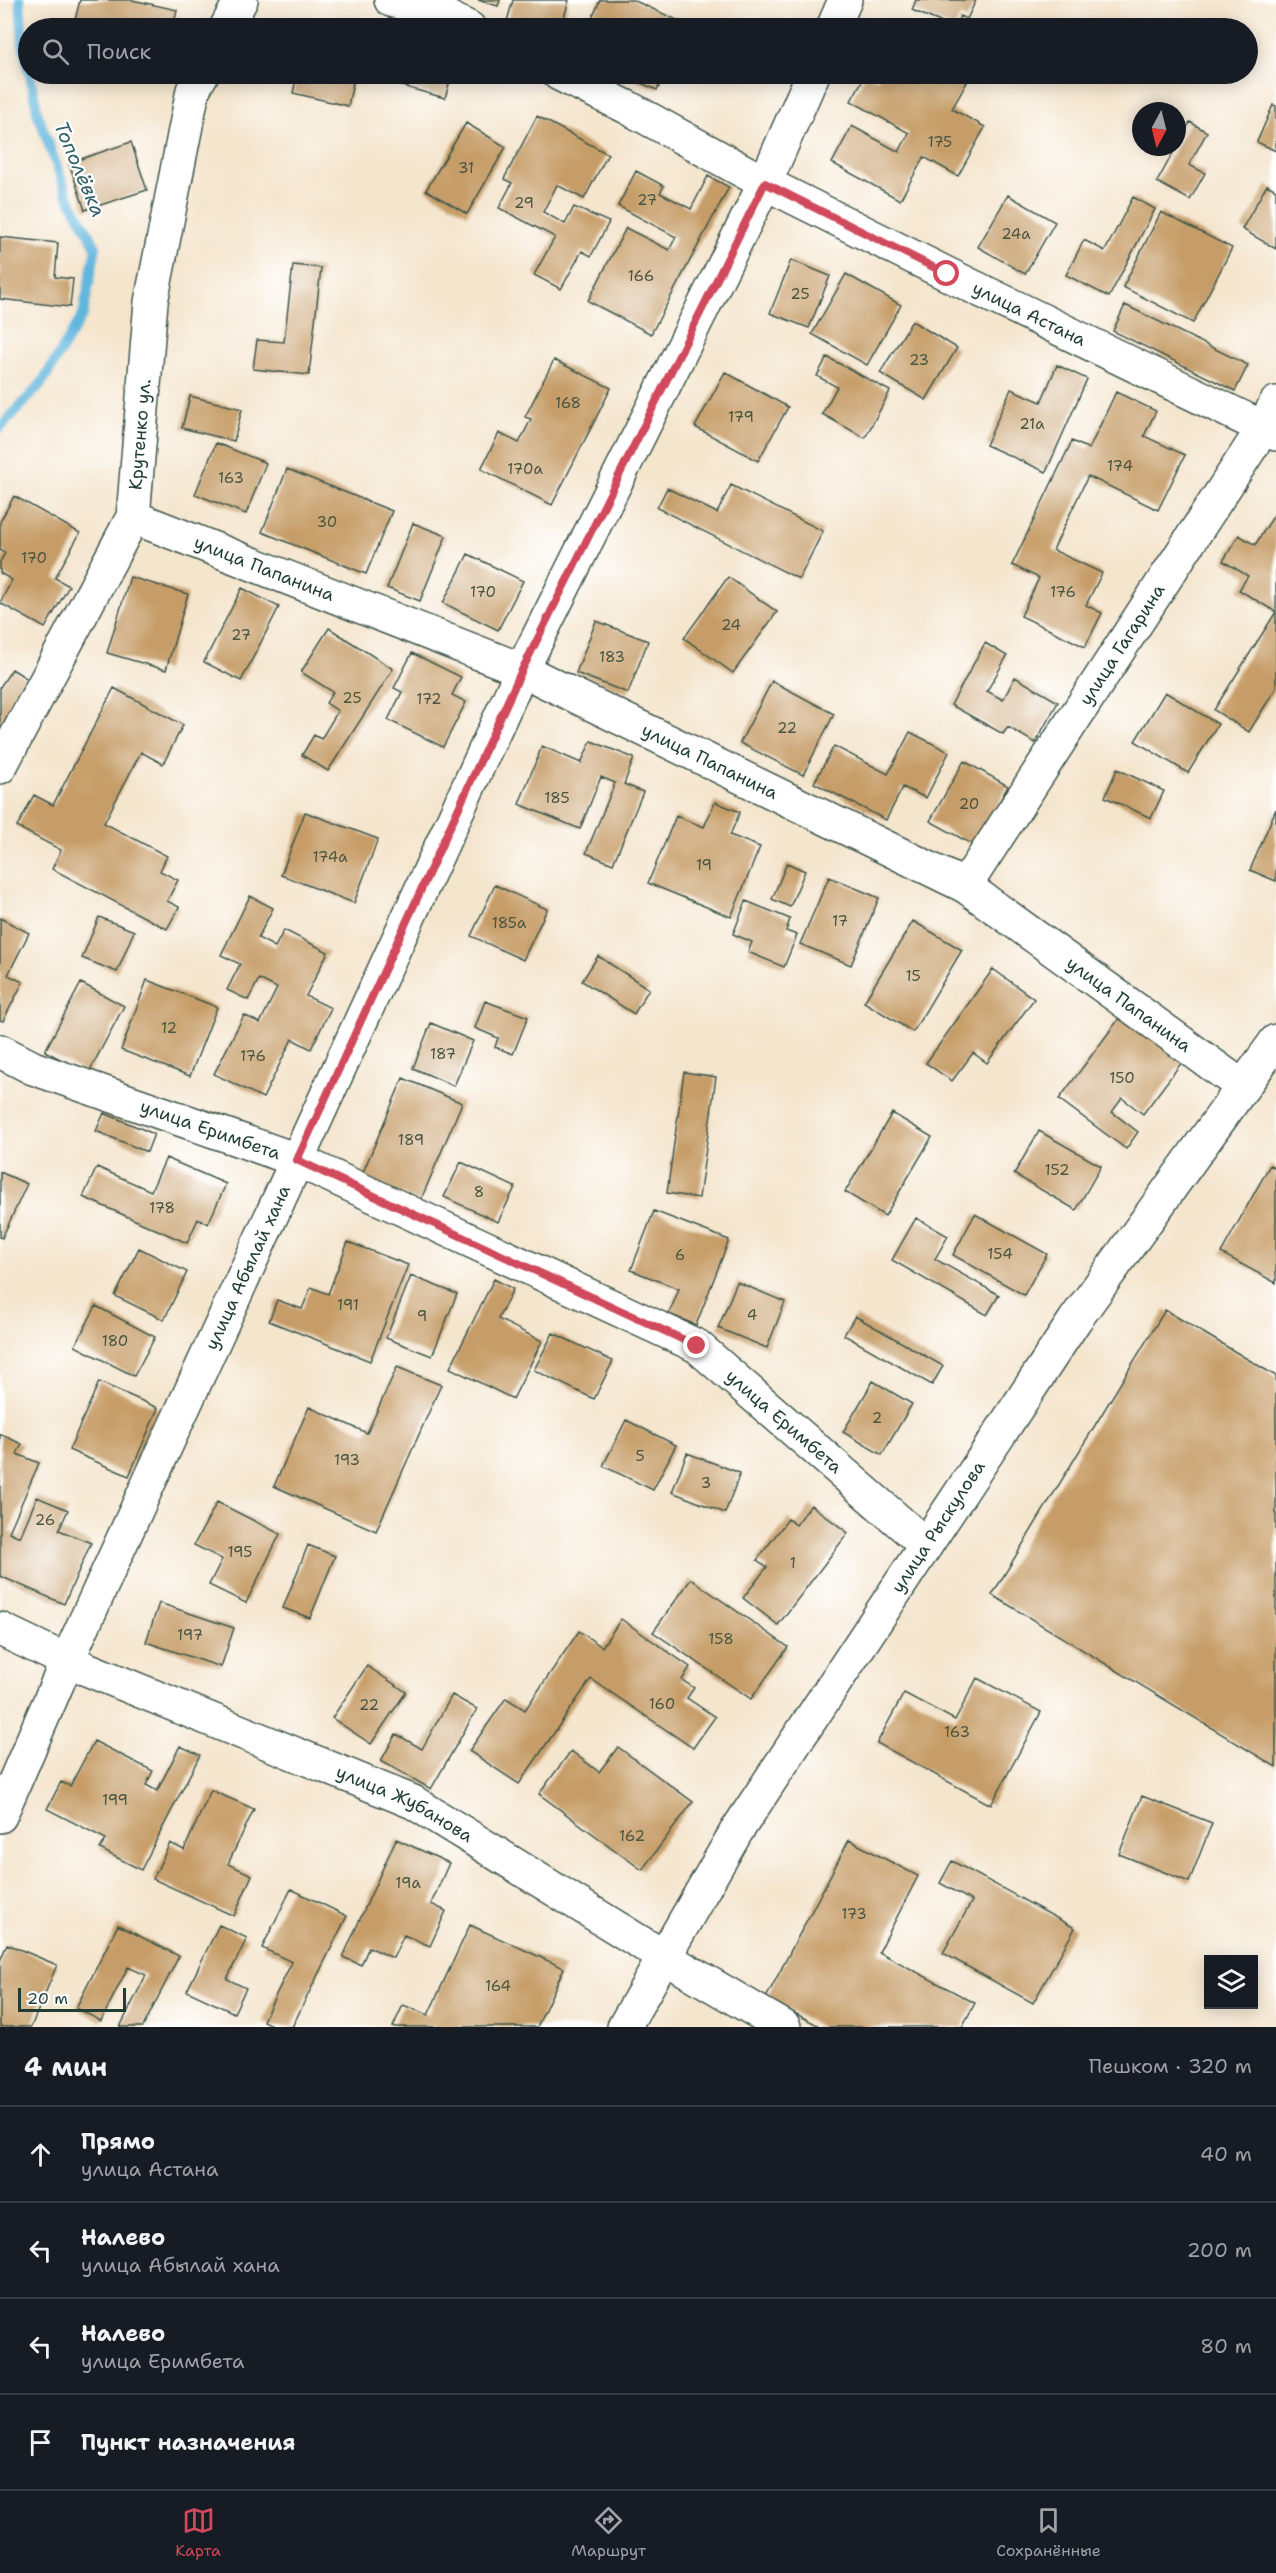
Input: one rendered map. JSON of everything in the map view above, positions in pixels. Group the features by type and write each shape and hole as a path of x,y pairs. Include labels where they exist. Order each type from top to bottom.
{"street":[{"path":"231,18 241,0"},
{"path":"391,0 437,12 449,18"},
{"path":"837,18 845,0"},
{"name":"Крутенко ул.","path":"0,768 133,517 151,302 193,90 196,84"},
{"name":"улица Астана","path":"580,84 627,107 765,183 947,274 1272,421"},
{"name":"улица Абылай хана","path":"0,1816 67,1661 522,670 765,183 809,84"},
{"name":"улица Гагарина","path":"965,886 1272,421"},
{"name":"улица Папанина","path":"133,517 522,670 965,886 1242,1087"},
{"name":"улица Рыскулова","path":"624,2027 736,1832 1076,1320 1276,1041"},
{"name":"улица Еримбета","path":"0,1051 33,1068 297,1160 697,1346 926,1545"},
{"name":"улица Жубанова","path":"0,1629 67,1661 413,1802 664,1957 784,2027"}],"building":[{"path":"80,0 132,0 177,10 175,18 76,18"},
{"path":"478,0 500,0 498,6"},
{"path":"513,0 569,0 564,18 508,18"},
{"path":"600,0 633,0 673,18 592,18"},
{"path":"916,0 976,0 967,18 960,16 959,18 931,18 912,10"},
{"path":"295,84 353,84 348,106 293,93"},
{"path":"398,84 449,84 445,98"},
{"path":"643,84 660,84 657,90"},
{"path":"860,84 966,84 952,109 985,127 958,176 924,157 900,200 832,163 852,126 899,152 909,133 851,101"},
{"path":"1273,105 1276,106 1276,151 1257,142"},
{"path":"537,116 608,154 584,199 557,185 543,212 565,224 574,207 609,222 591,256 582,251 561,289 534,275 555,237 499,208 512,183 504,179"},
{"path":"1190,122 1207,132 1189,165 1205,173 1190,200 1157,182 1171,156 1186,156 1186,129"},
{"path":"466,123 506,147 467,214 426,190"},
{"path":"131,142 147,190 85,210 69,163"},
{"path":"636,171 664,186 660,193 691,209 708,176 729,187 651,334 588,301 626,228 669,250 676,237 618,206"},
{"path":"1267,185 1276,190 1276,249 1242,229"},
{"path":"1008,195 1055,222 1025,274 978,247"},
{"path":"1133,197 1155,209 1109,297 1066,275 1084,240 1105,251"},
{"path":"1161,212 1232,248 1193,323 1123,287"},
{"path":"0,237 58,243 55,277 73,279 70,307 0,299"},
{"path":"791,260 830,276 809,328 770,313"},
{"path":"293,265 321,268 309,375 253,369 257,340 284,342"},
{"path":"846,274 901,305 867,365 812,334"},
{"path":"1125,305 1248,365 1235,391 1113,331"},
{"path":"912,321 957,348 926,400 880,373"},
{"path":"827,357 890,391 865,438 822,414 837,387 817,376"},
{"path":"554,360 611,388 552,505 481,469 499,433 519,443 531,419 525,417"},
{"path":"1057,365 1087,379 1046,472 986,445 1011,389 1041,402"},
{"path":"725,372 788,407 758,461 695,427"},
{"path":"1116,392 1156,411 1144,436 1185,455 1158,510 1088,476 1053,550 1102,573 1086,605 1102,613 1085,647 1021,616 1039,578 1012,565 1072,441 1089,449"},
{"path":"190,396 242,409 234,441 182,428"},
{"path":"216,443 266,463 246,514 195,494"},
{"path":"287,469 392,511 366,574 262,532"},
{"path":"731,485 823,531 799,579 657,508 667,488 717,513"},
{"path":"14,496 80,533 55,578 69,586 45,628 0,603 12,580 0,573 0,562 5,553 0,550 0,522"},
{"path":"1276,512 1276,612 1239,590 1248,576 1223,561 1239,535 1255,545"},
{"path":"413,523 446,536 420,601 387,588"},
{"path":"468,554 523,581 498,630 443,603"},
{"path":"130,577 188,594 166,670 107,653"},
{"path":"728,577 777,612 733,673 684,638"},
{"path":"242,588 279,607 241,681 204,662"},
{"path":"1276,612 1276,688 1249,732 1214,710"},
{"path":"596,621 648,641 628,693 576,673"},
{"path":"329,628 393,669 328,771 302,755 314,735 321,739 338,711 326,703 333,692 301,672"},
{"path":"985,643 1007,656 987,691 1003,700 1015,677 1058,702 1035,743 1008,727 1003,734 951,705"},
{"path":"412,653 461,677 452,695 466,702 443,747 388,720 402,692 394,688"},
{"path":"12,669 34,683 0,735 0,687"},
{"path":"772,681 834,714 803,775 740,743"},
{"path":"114,688 183,725 163,764 141,752 104,823 167,856 160,871 178,880 167,901 179,907 167,929 52,869 61,850 17,827 34,795 53,805"},
{"path":"1165,692 1218,724 1188,773 1135,741"},
{"path":"910,732 949,752 926,798 903,787 886,820 814,783 834,746 888,774"},
{"path":"591,741 634,758 624,784 643,792 613,864 586,853 615,783 601,777 580,829 519,804 542,746 581,763"},
{"path":"964,761 1008,786 975,846 930,821"},
{"path":"1117,769 1164,791 1151,818 1105,797"},
{"path":"715,802 740,812 730,835 760,847 731,917 648,883 676,816 704,827"},
{"path":"1276,809 1276,881 1250,870"},
{"path":"305,812 378,839 354,903 281,875"},
{"path":"787,863 805,871 790,907 772,899"},
{"path":"829,877 879,898 851,965 800,944"},
{"path":"495,885 547,909 523,960 471,936"},
{"path":"250,896 273,908 258,938 275,947 284,930 328,952 306,996 331,1008 311,1049 292,1039 263,1098 214,1074 244,1015 260,1023 277,988 259,979 248,1000 227,990 240,964 221,955"},
{"path":"746,901 790,919 786,931 797,935 784,967 748,952 752,942 733,934"},
{"path":"99,917 134,931 117,972 82,958"},
{"path":"0,918 29,933 8,975 23,982 3,1021 0,1020"},
{"path":"913,921 962,950 913,1032 864,1002"},
{"path":"598,956 649,989 634,1014 582,981"},
{"path":"993,969 1034,999 987,1063 973,1053 952,1081 926,1063"},
{"path":"147,980 217,1007 190,1076 121,1050"},
{"path":"81,983 124,1006 88,1074 45,1051"},
{"path":"485,1001 528,1017 513,1054 495,1047 498,1038 475,1028"},
{"path":"1124,1012 1185,1058 1143,1114 1122,1098 1112,1112 1138,1132 1126,1149 1059,1099"},
{"path":"431,1023 473,1041 454,1086 413,1068"},
{"path":"684,1072 716,1077 699,1198 667,1193"},
{"path":"403,1078 462,1103 420,1202 361,1177"},
{"path":"104,1113 154,1134 147,1152 96,1131"},
{"path":"892,1113 932,1137 885,1216 845,1192"},
{"path":"1039,1131 1101,1166 1076,1210 1014,1174"},
{"path":"166,1158 226,1184 208,1224 198,1219 187,1243 83,1197 97,1167 151,1191"},
{"path":"461,1162 515,1187 498,1222 444,1197"},
{"path":"1270,1165 1276,1168 1276,1283 1221,1253"},
{"path":"0,1172 27,1184 2,1238 0,1237"},
{"path":"654,1211 729,1240 696,1325 669,1314 679,1289 631,1270"},
{"path":"975,1214 1047,1254 1024,1295 953,1255"},
{"path":"916,1218 948,1236 935,1259 999,1295 987,1315 892,1260"},
{"path":"348,1242 408,1265 370,1361 269,1321 277,1300 302,1309 311,1287 328,1294"},
{"path":"139,1248 187,1272 164,1320 115,1296"},
{"path":"411,1276 457,1294 432,1356 386,1338"},
{"path":"494,1279 513,1289 498,1319 542,1341 513,1399 450,1368"},
{"path":"737,1282 785,1302 767,1348 718,1328"},
{"path":"96,1306 155,1337 134,1376 75,1346"},
{"path":"1165,1310 1276,1376 1276,1767 992,1595"},
{"path":"855,1316 943,1366 932,1385 844,1335"},
{"path":"553,1333 613,1361 594,1399 534,1370"},
{"path":"397,1367 441,1385 376,1531 274,1486 309,1407 367,1433"},
{"path":"873,1381 912,1404 882,1455 843,1432"},
{"path":"99,1382 158,1408 129,1476 69,1450"},
{"path":"626,1420 676,1445 653,1490 603,1466"},
{"path":"0,1434 22,1444 17,1454 39,1463 9,1532 20,1537 37,1497 68,1510 59,1530 91,1543 64,1604 0,1576"},
{"path":"687,1453 740,1473 725,1513 672,1492"},
{"path":"217,1502 280,1534 246,1603 209,1585 222,1559 194,1545"},
{"path":"811,1505 848,1533 778,1625 743,1598 767,1567 757,1560 788,1519 796,1525"},
{"path":"308,1545 335,1556 310,1618 283,1608"},
{"path":"691,1579 788,1647 751,1699 653,1632"},
{"path":"159,1603 234,1628 221,1667 146,1642"},
{"path":"621,1619 690,1667 682,1680 694,1688 687,1698 715,1717 693,1748 591,1679 519,1784 469,1751 506,1698 525,1710 579,1631 602,1647"},
{"path":"367,1666 406,1692 371,1744 332,1718"},
{"path":"977,1678 1041,1712 991,1805 877,1743 904,1693 955,1720"},
{"path":"452,1695 477,1709 431,1789 381,1761 396,1734 422,1749"},
{"path":"94,1741 153,1771 146,1785 157,1791 180,1746 200,1755 141,1870 100,1849 106,1839 47,1809 61,1782 70,1786"},
{"path":"618,1747 693,1802 642,1870 539,1794 571,1751 599,1772"},
{"path":"211,1790 254,1809 228,1864 252,1875 234,1916 153,1879 170,1843 184,1850"},
{"path":"1142,1796 1212,1823 1189,1882 1119,1854"},
{"path":"396,1839 449,1863 431,1904 446,1911 430,1946 404,1935 393,1958 369,1947 361,1965 343,1957"},
{"path":"849,1840 918,1876 879,1952 975,2003 962,2027 821,2027 766,1998"},
{"path":"952,1861 1075,1928 1033,2003 943,1953 972,1901 940,1883"},
{"path":"291,1889 347,1916 292,2027 275,2027 263,2021 292,1962 262,1948"},
{"path":"118,1925 179,1956 143,2027 120,2027 146,1975 128,1967 101,2021 76,2008"},
{"path":"219,1925 247,1938 227,1979 246,1988 234,2013 187,1991"},
{"path":"470,1925 564,1968 537,2027 393,2027 403,2005 428,2015"},
{"path":"7,1944 57,1965 31,2027 0,2027 0,1961"}],"waterway":[{"name":"Тополёвка","path":"20,0 21,18"},
{"name":"Тополёвка","path":"0,428 41,384 83,315 96,247 67,194 38,115 32,84"}],"route":[{"path":"697,1346 297,1160 522,670 765,183 947,274"}]}
